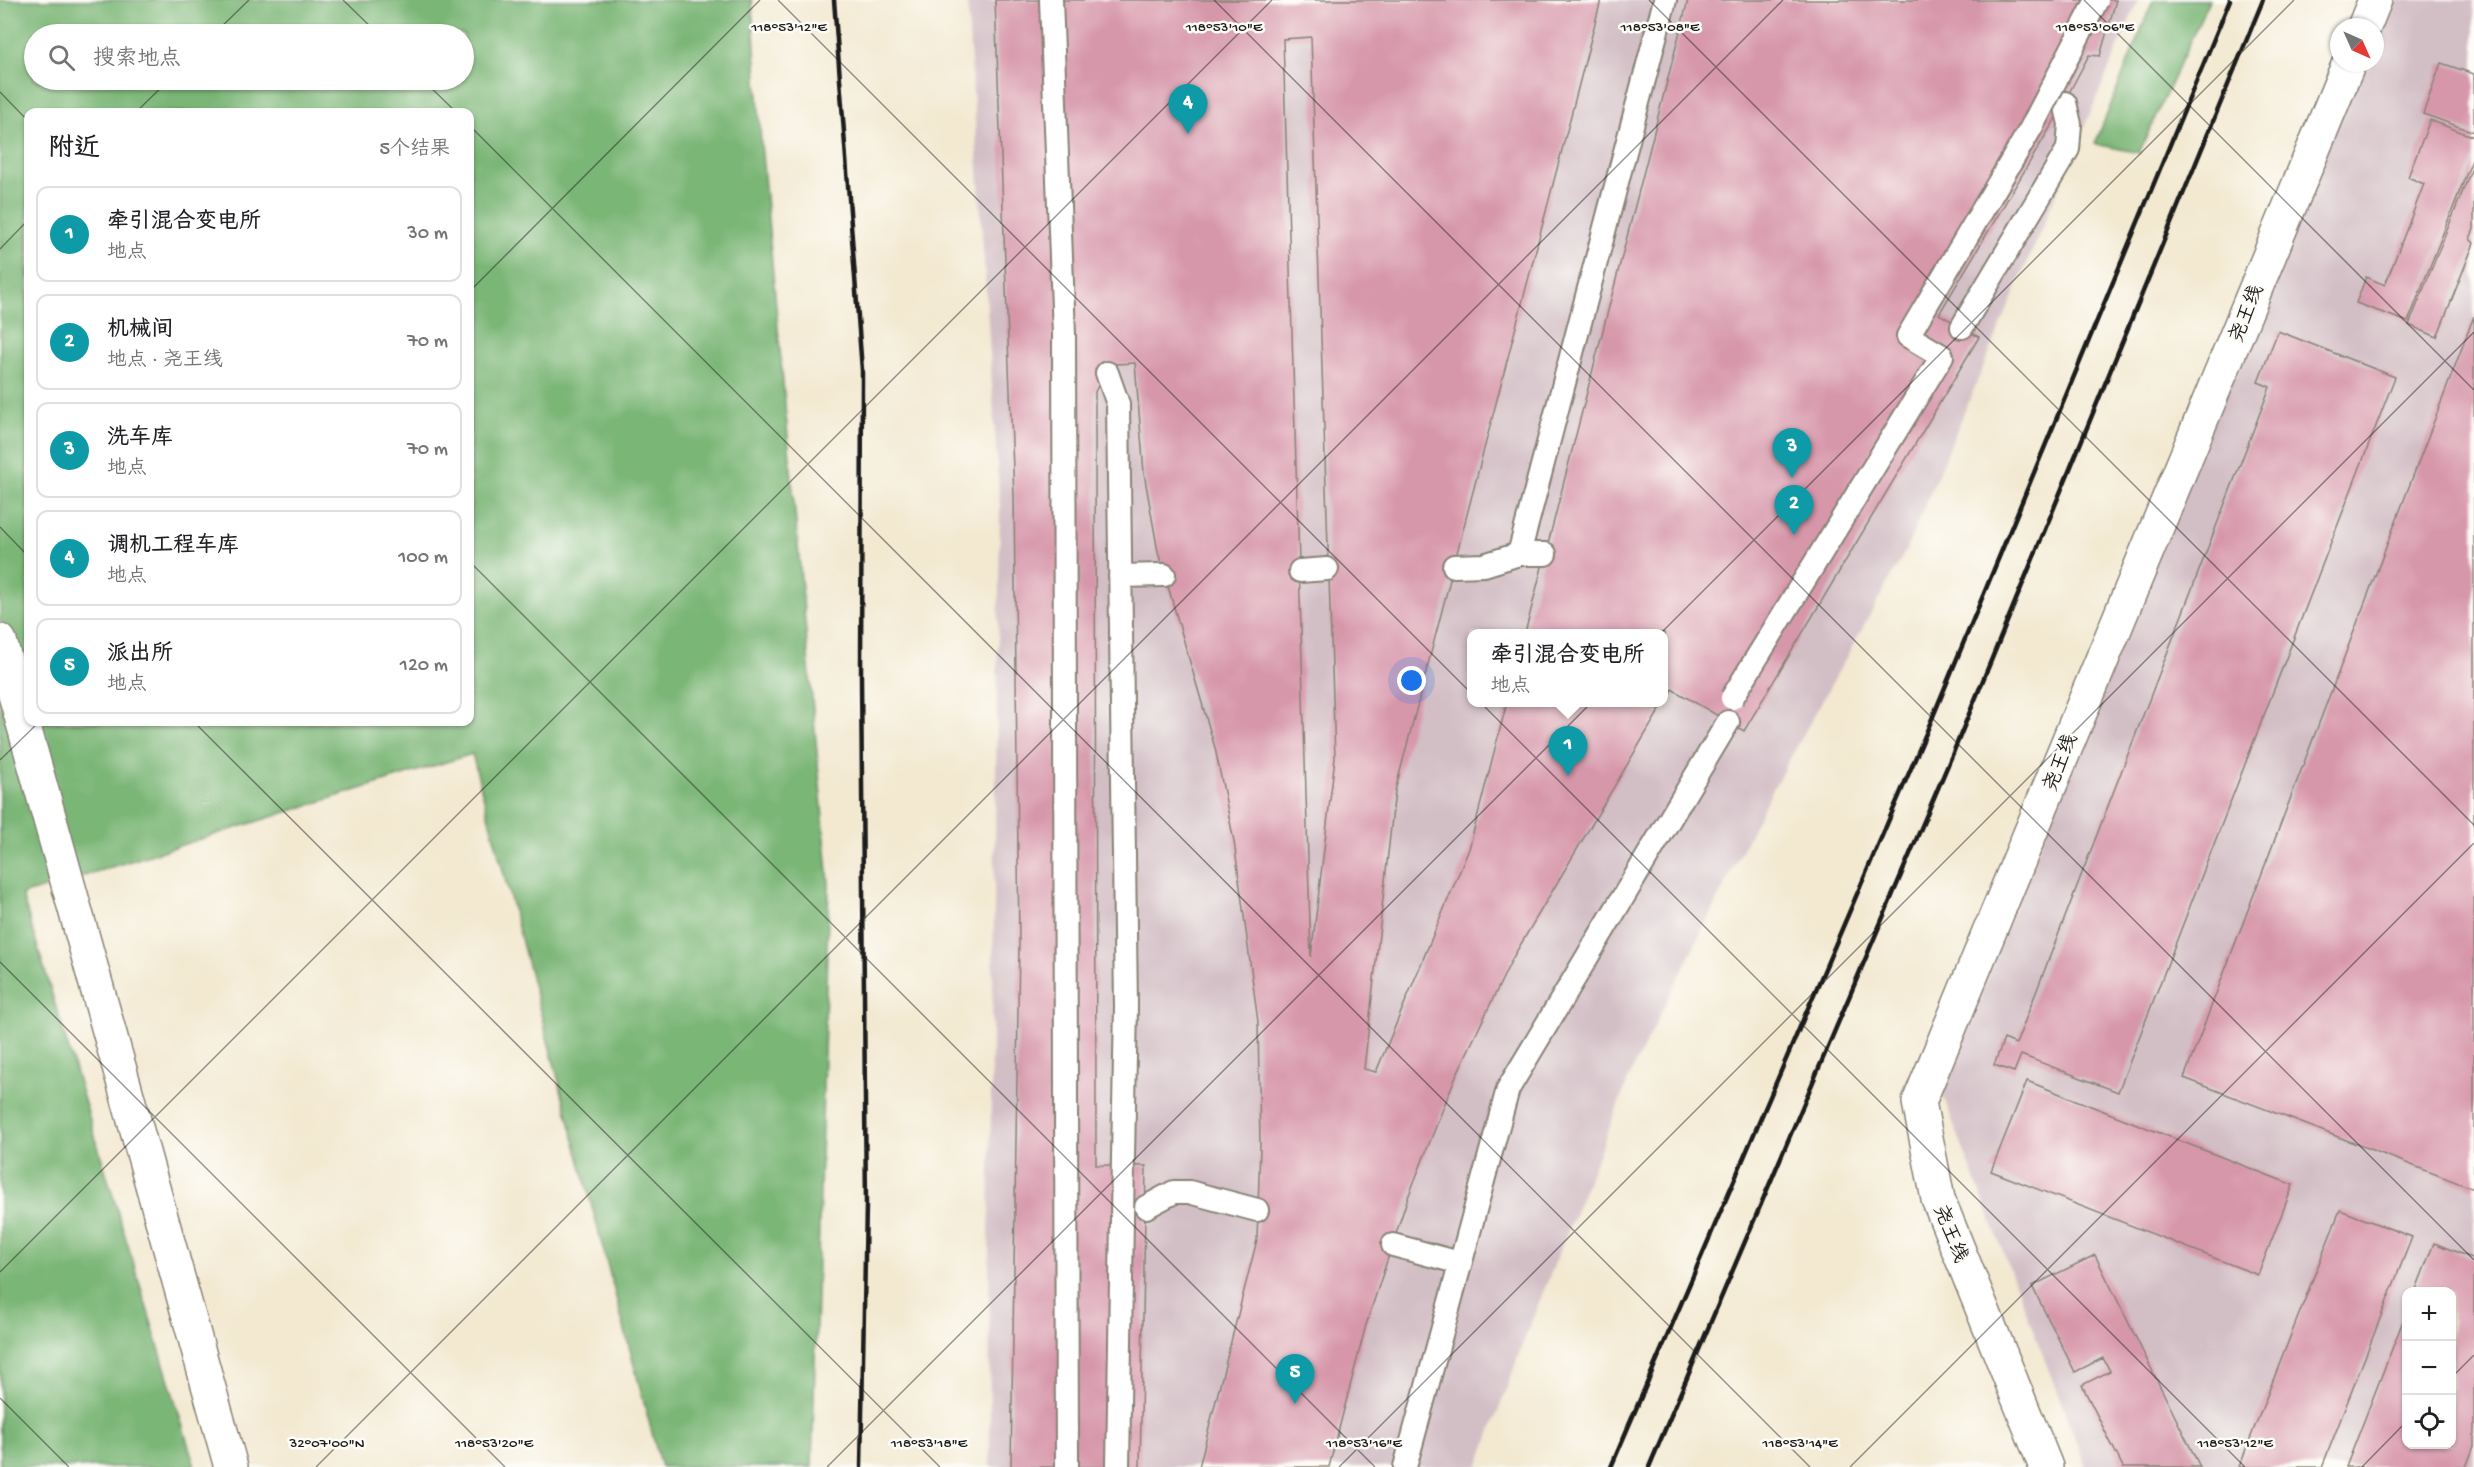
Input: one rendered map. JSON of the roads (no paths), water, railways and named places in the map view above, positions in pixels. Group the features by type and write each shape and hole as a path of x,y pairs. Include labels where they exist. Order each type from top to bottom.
{"street":[{"path":"2368,18 2375,0"},
{"name":"尧王线","path":"2046,1467 1938,1199 1918,1102 2345,72"},
{"path":"0,641 231,1467"}],"lane":[{"path":"1051,0 1064,334 1067,1467"},
{"path":"1519,554 1665,0"},
{"path":"1732,698 1942,356 1908,336 2031,128 2097,0"},
{"path":"1962,327 2068,149 2070,124 2065,103"},
{"path":"1107,373 1118,404 1126,1006 1118,1467"},
{"path":"1454,566 1484,565 1519,554 1545,554"},
{"path":"1300,571 1327,569"},
{"path":"1120,576 1164,575"},
{"path":"1405,1467 1508,1089 1728,722"},
{"path":"1146,1207 1174,1192 1189,1192 1257,1210"},
{"path":"1393,1245 1460,1263"}],"railway":[{"path":"834,0 862,370 861,678 866,1204 861,1467"},
{"path":"1611,1467 1924,738 2230,0"},
{"path":"1649,1467 1953,753 2263,0"}],"place":[{"name":"调机工程车库","path":"1188,134"},
{"name":"洗车库","path":"1792,478"},
{"name":"机械间","path":"1794,535"},
{"name":"牵引混合变电所","path":"1568,776"},
{"name":"派出所","path":"1295,1404"}]}
